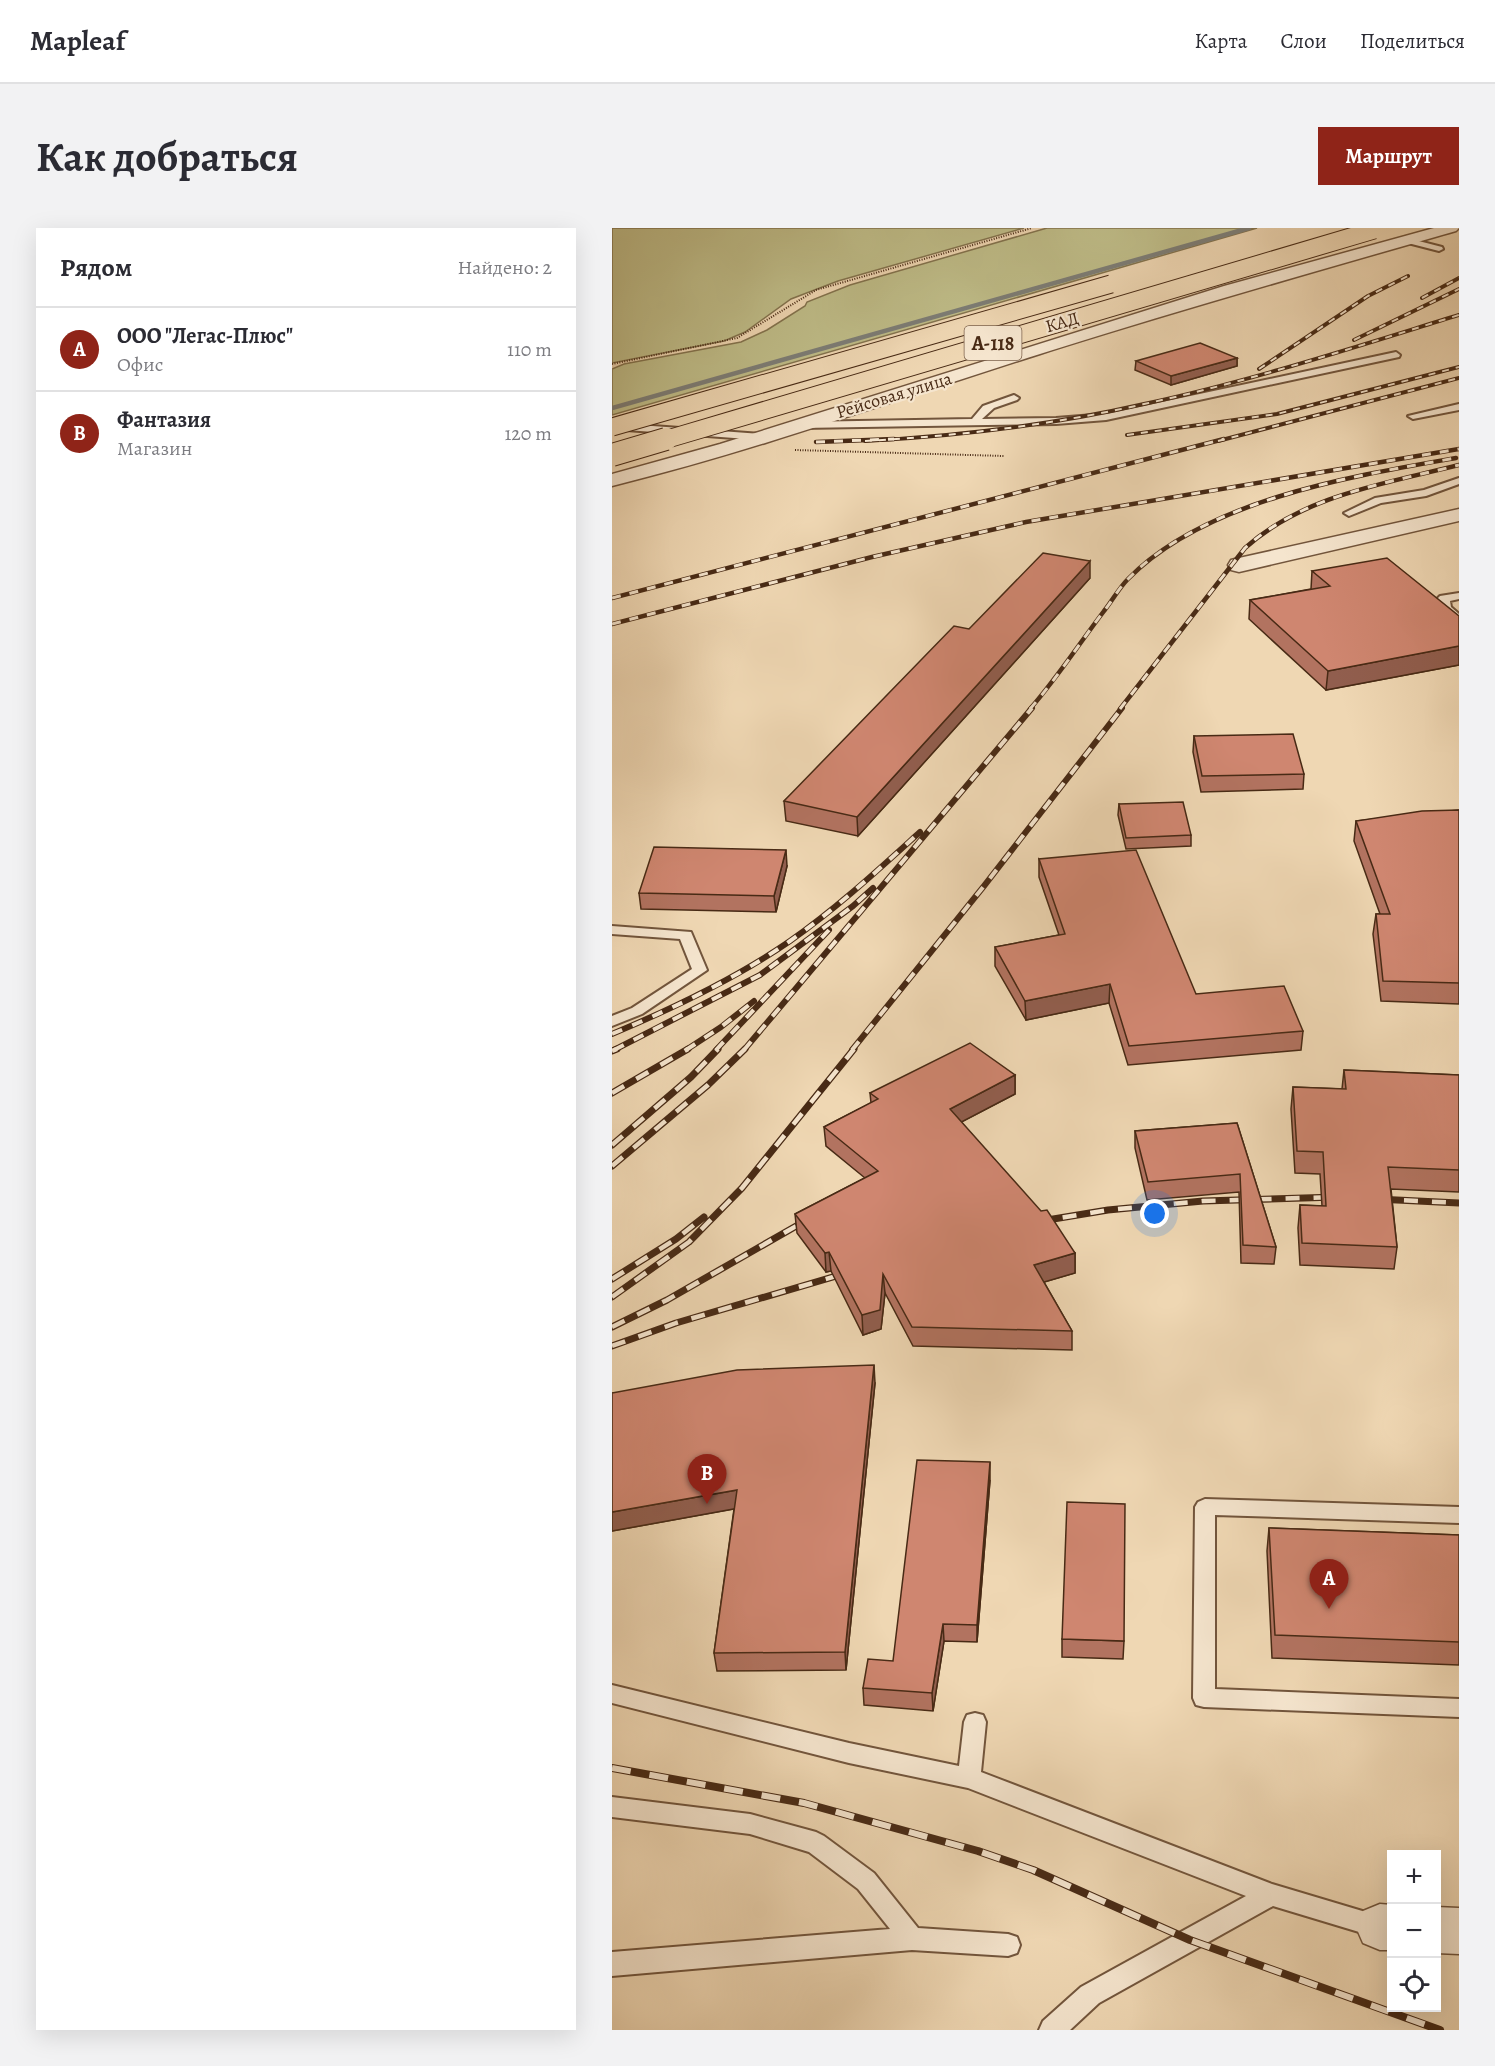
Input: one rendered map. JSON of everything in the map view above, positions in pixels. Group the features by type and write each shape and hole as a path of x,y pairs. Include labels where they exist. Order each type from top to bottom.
{"highway":[{"name":"КАД","path":"612,457 1374,230"},
{"name":"КАД","path":"612,427 1124,280"}],"street":[{"name":"Рейсовая улица","path":"612,480 761,437 1173,308 1451,228"},
{"path":"612,457 656,467"},
{"path":"1239,565 1459,515"},
{"path":"1441,1930 1459,1931"}],"lane":[{"path":"1407,240 1438,249"},
{"path":"796,425 1056,421 1106,417 1396,355"},
{"path":"976,422 979,413 987,407 1014,398"},
{"path":"1413,416 1459,407"},
{"path":"612,427 761,437"},
{"path":"1349,513 1379,500 1426,493 1459,481"},
{"path":"1459,596 1444,598 1445,608 1459,620"},
{"path":"612,930 686,935 700,970 637,1011 612,1021"},
{"path":"1459,1515 1205,1507 1204,1698 1459,1708"},
{"path":"612,1694 849,1753 969,1778 1270,1894 1386,1928"},
{"path":"969,1778 975,1722"},
{"path":"612,1807 750,1824 816,1843 866,1881 912,1939"},
{"path":"1052,2030 1090,1995 1270,1894"},
{"path":"612,1964 912,1939 1008,1945"}],"path":[{"path":"612,364 737,338 816,290 1032,228"},
{"path":"788,450 1004,456"}],"shaded area":[{"path":"612,228 1024,228 838,281 791,299 745,332 724,341 612,363"},
{"path":"1047,228 1257,228 612,415 612,369 624,364 741,342 767,330 805,306 807,302 850,285"}],"building":[{"path":"1200,343 1237,358 1171,376 1136,361"},
{"path":"1043,553 1090,561 857,817 784,801 954,626 969,629"},
{"path":"1387,558 1459,616 1459,646 1328,671 1250,600 1330,586 1312,571"},
{"path":"1293,734 1304,774 1202,776 1194,736"},
{"path":"1183,802 1191,835 1126,838 1119,804"},
{"path":"1459,810 1459,983 1383,981 1376,914 1390,914 1356,821 1422,811"},
{"path":"654,847 786,850 774,896 639,893"},
{"path":"1136,850 1196,994 1284,986 1303,1031 1129,1046 1110,984 1025,1001 995,947 1065,934 1039,859"},
{"path":"970,1043 1015,1075 950,1109 1041,1211 1047,1210 1075,1253 1034,1265 1072,1331 912,1327 883,1274 880,1310 862,1315 829,1252 825,1253 795,1214 878,1171 824,1127 878,1099 870,1093"},
{"path":"1344,1070 1459,1075 1459,1170 1388,1167 1397,1247 1302,1243 1300,1205 1326,1206 1323,1152 1297,1151 1293,1087 1346,1089"},
{"path":"1237,1123 1276,1247 1243,1245 1240,1174 1148,1182 1135,1131"},
{"path":"874,1365 845,1652 714,1653 737,1490 612,1512 612,1393 737,1370"},
{"path":"917,1460 990,1462 977,1625 943,1624 932,1693 863,1688 868,1659 893,1661"},
{"path":"1067,1502 1125,1504 1124,1641 1062,1639"},
{"path":"1269,1528 1459,1535 1459,1642 1275,1635"}],"waterway":[{"path":"612,408 1249,228"}],"railway":[{"path":"1259,369 1368,296 1408,276"},
{"path":"1422,298 1459,278"},
{"path":"1354,340 1459,289"},
{"path":"892,439 1005,428 1075,418 1184,395 1263,374 1459,315"},
{"path":"1127,435 1277,414 1459,367"},
{"path":"1218,441 1459,378"},
{"path":"816,442 892,439"},
{"path":"865,441 892,439"},
{"path":"612,598 1224,439"},
{"path":"612,624 872,557 1026,522 1459,449"},
{"path":"1030,709 1128,579 1160,552 1197,529 1238,511 1327,483 1456,458"},
{"path":"1120,709 1245,548 1268,530 1319,503 1374,486 1459,465"},
{"path":"744,1050 1032,708"},
{"path":"852,1050 984,886 1122,708"},
{"path":"612,1034 704,992 769,955 841,902 920,832"},
{"path":"614,1050 760,975 853,906 873,888"},
{"path":"716,1050 829,930"},
{"path":"686,1050 721,1027 754,1001"},
{"path":"612,1051 617,1049"},
{"path":"612,1093 688,1049"},
{"path":"612,1145 691,1077 718,1049"},
{"path":"612,1297 689,1242 742,1188 854,1049"},
{"path":"612,1166 708,1085 744,1050"},
{"path":"1035,1222 1108,1210 1203,1201 1337,1197"},
{"path":"1376,1199 1459,1203"},
{"path":"612,1279 676,1239 704,1217"},
{"path":"612,1327 667,1300 812,1217"},
{"path":"612,1346 676,1323 850,1272"},
{"path":"612,1768 804,1803 978,1851 1033,1870 1190,1940 1440,2030"}],"place":[{"name":"Фантазия","path":"707,1504"},
{"name":"OOO \"Легас-Плюс\"","path":"1329,1609"}]}
